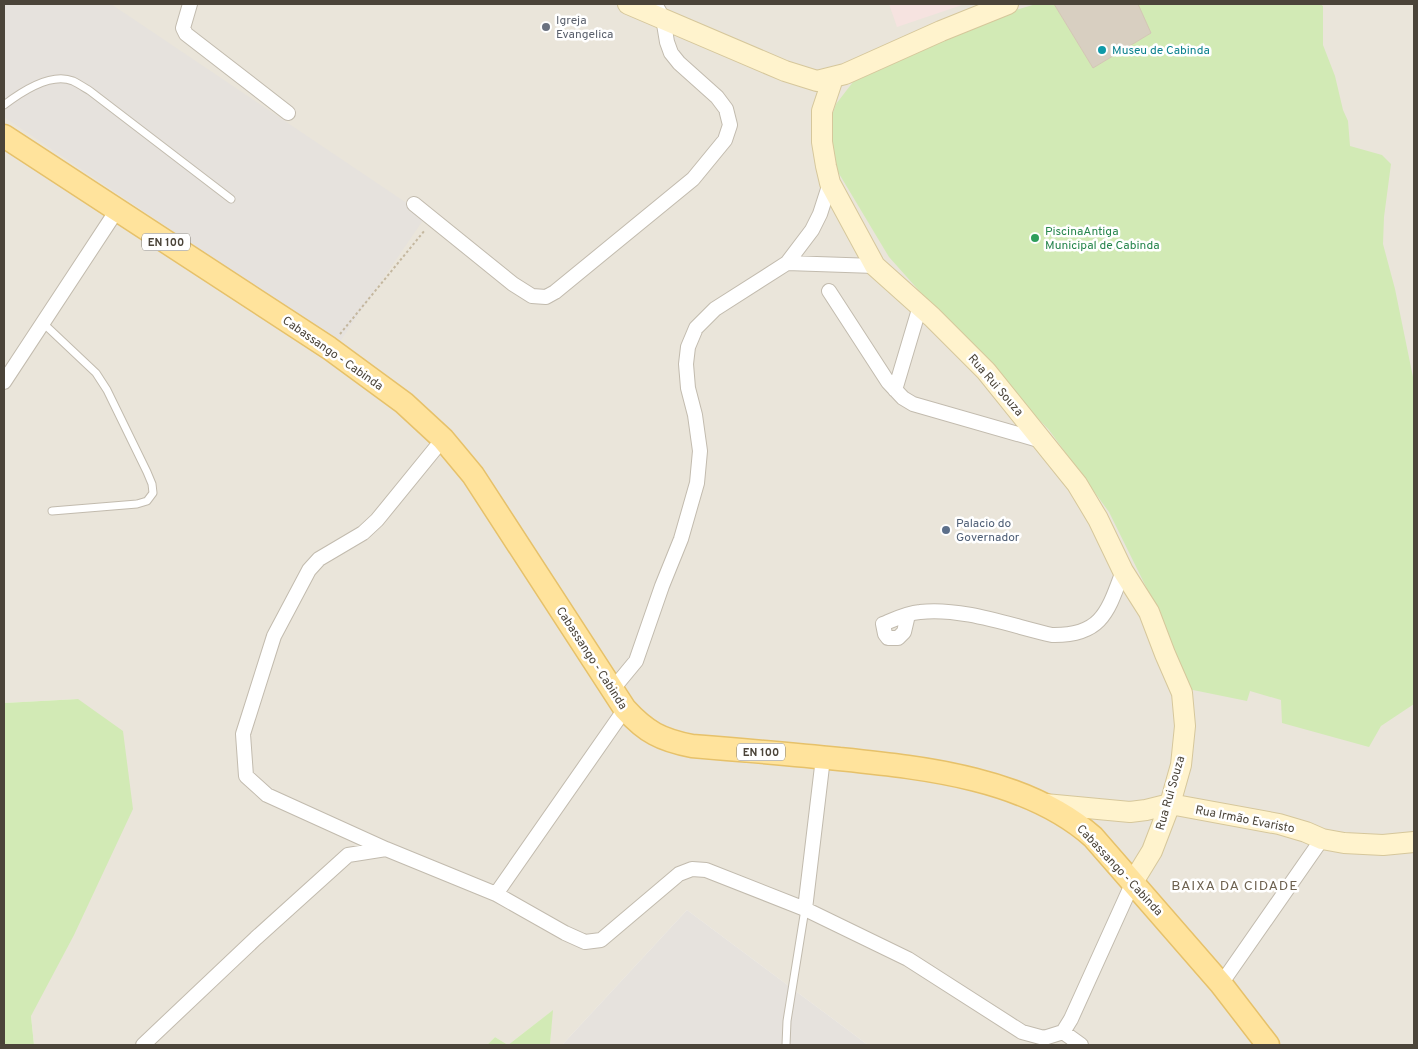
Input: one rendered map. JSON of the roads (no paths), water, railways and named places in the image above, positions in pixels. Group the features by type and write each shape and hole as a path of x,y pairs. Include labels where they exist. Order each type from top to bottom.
{"main road":[{"name":"Cabassango - Cabinda","path":"4,136 329,348 404,403 443,439 473,475 612,690 639,725 670,742 692,746 880,763 941,772 988,784 1045,804 1077,823 1093,837 1221,984 1268,1045"}],"street":[{"path":"190,4 183,28 186,34 288,113"},
{"path":"628,4 659,11 799,76 817,81 845,74 941,30 1008,4"},
{"path":"414,204 514,284 532,296 546,297 555,292 693,179 725,140 730,126 726,108 717,96 679,63 671,53 659,11"},
{"name":"Rua Rui Souza","path":"832,78 822,111 822,142 830,183 876,266 986,370 1077,484 1098,518 1123,571 1149,612 1182,693 1185,726 1181,765 1170,804 1152,851 1133,882"},
{"path":"612,690 636,661 662,586 681,539 697,482 700,451 695,415 688,388 686,364 688,346 696,328 715,309 787,263 812,230 820,214 830,183"},
{"path":"4,382 117,210"},
{"path":"787,263 876,266"},
{"path":"829,290 894,390 903,398 913,404 1044,441"},
{"path":"894,390 920,306"},
{"path":"443,439 378,520 363,533 319,559 309,570 274,636 243,734 246,776 267,795 496,894 565,933 585,942 601,940 679,874 692,869 706,870 805,909 908,959 1022,1032 1044,1038 1063,1032 1071,1019 1133,882"},
{"path":"908,615 920,612 957,612 1052,635 1068,636 1083,631 1100,620 1108,610 1123,571"},
{"path":"496,894 625,709"},
{"path":"805,909 823,758"},
{"name":"Rua Irmão Evaristo","path":"1045,804 1130,812 1170,804 1279,824 1322,839 1365,845 1414,842"},
{"path":"1093,837 1098,822 1110,811"},
{"path":"1221,984 1322,839"},
{"path":"143,1045 256,938 348,855 386,848"},
{"path":"1063,1032 1081,1045"}],"lane":[{"path":"4,105 45,82 58,79 72,81 90,91 231,199"},
{"path":"43,323 96,373 107,390 152,484 153,494 147,500 138,504 52,511"},
{"path":"786,1045 787,1021 805,909"}],"place":[{"name":"Igreja Evangelica","path":"546,27"},
{"name":"Museu de Cabinda","path":"1102,50"},
{"name":"PiscinaAntiga Municipal de Cabinda","path":"1035,238"},
{"name":"Palacio do Governador","path":"946,530"}],"district":[{"name":"BAIXA DA CIDADE","path":"1235,885"}]}
